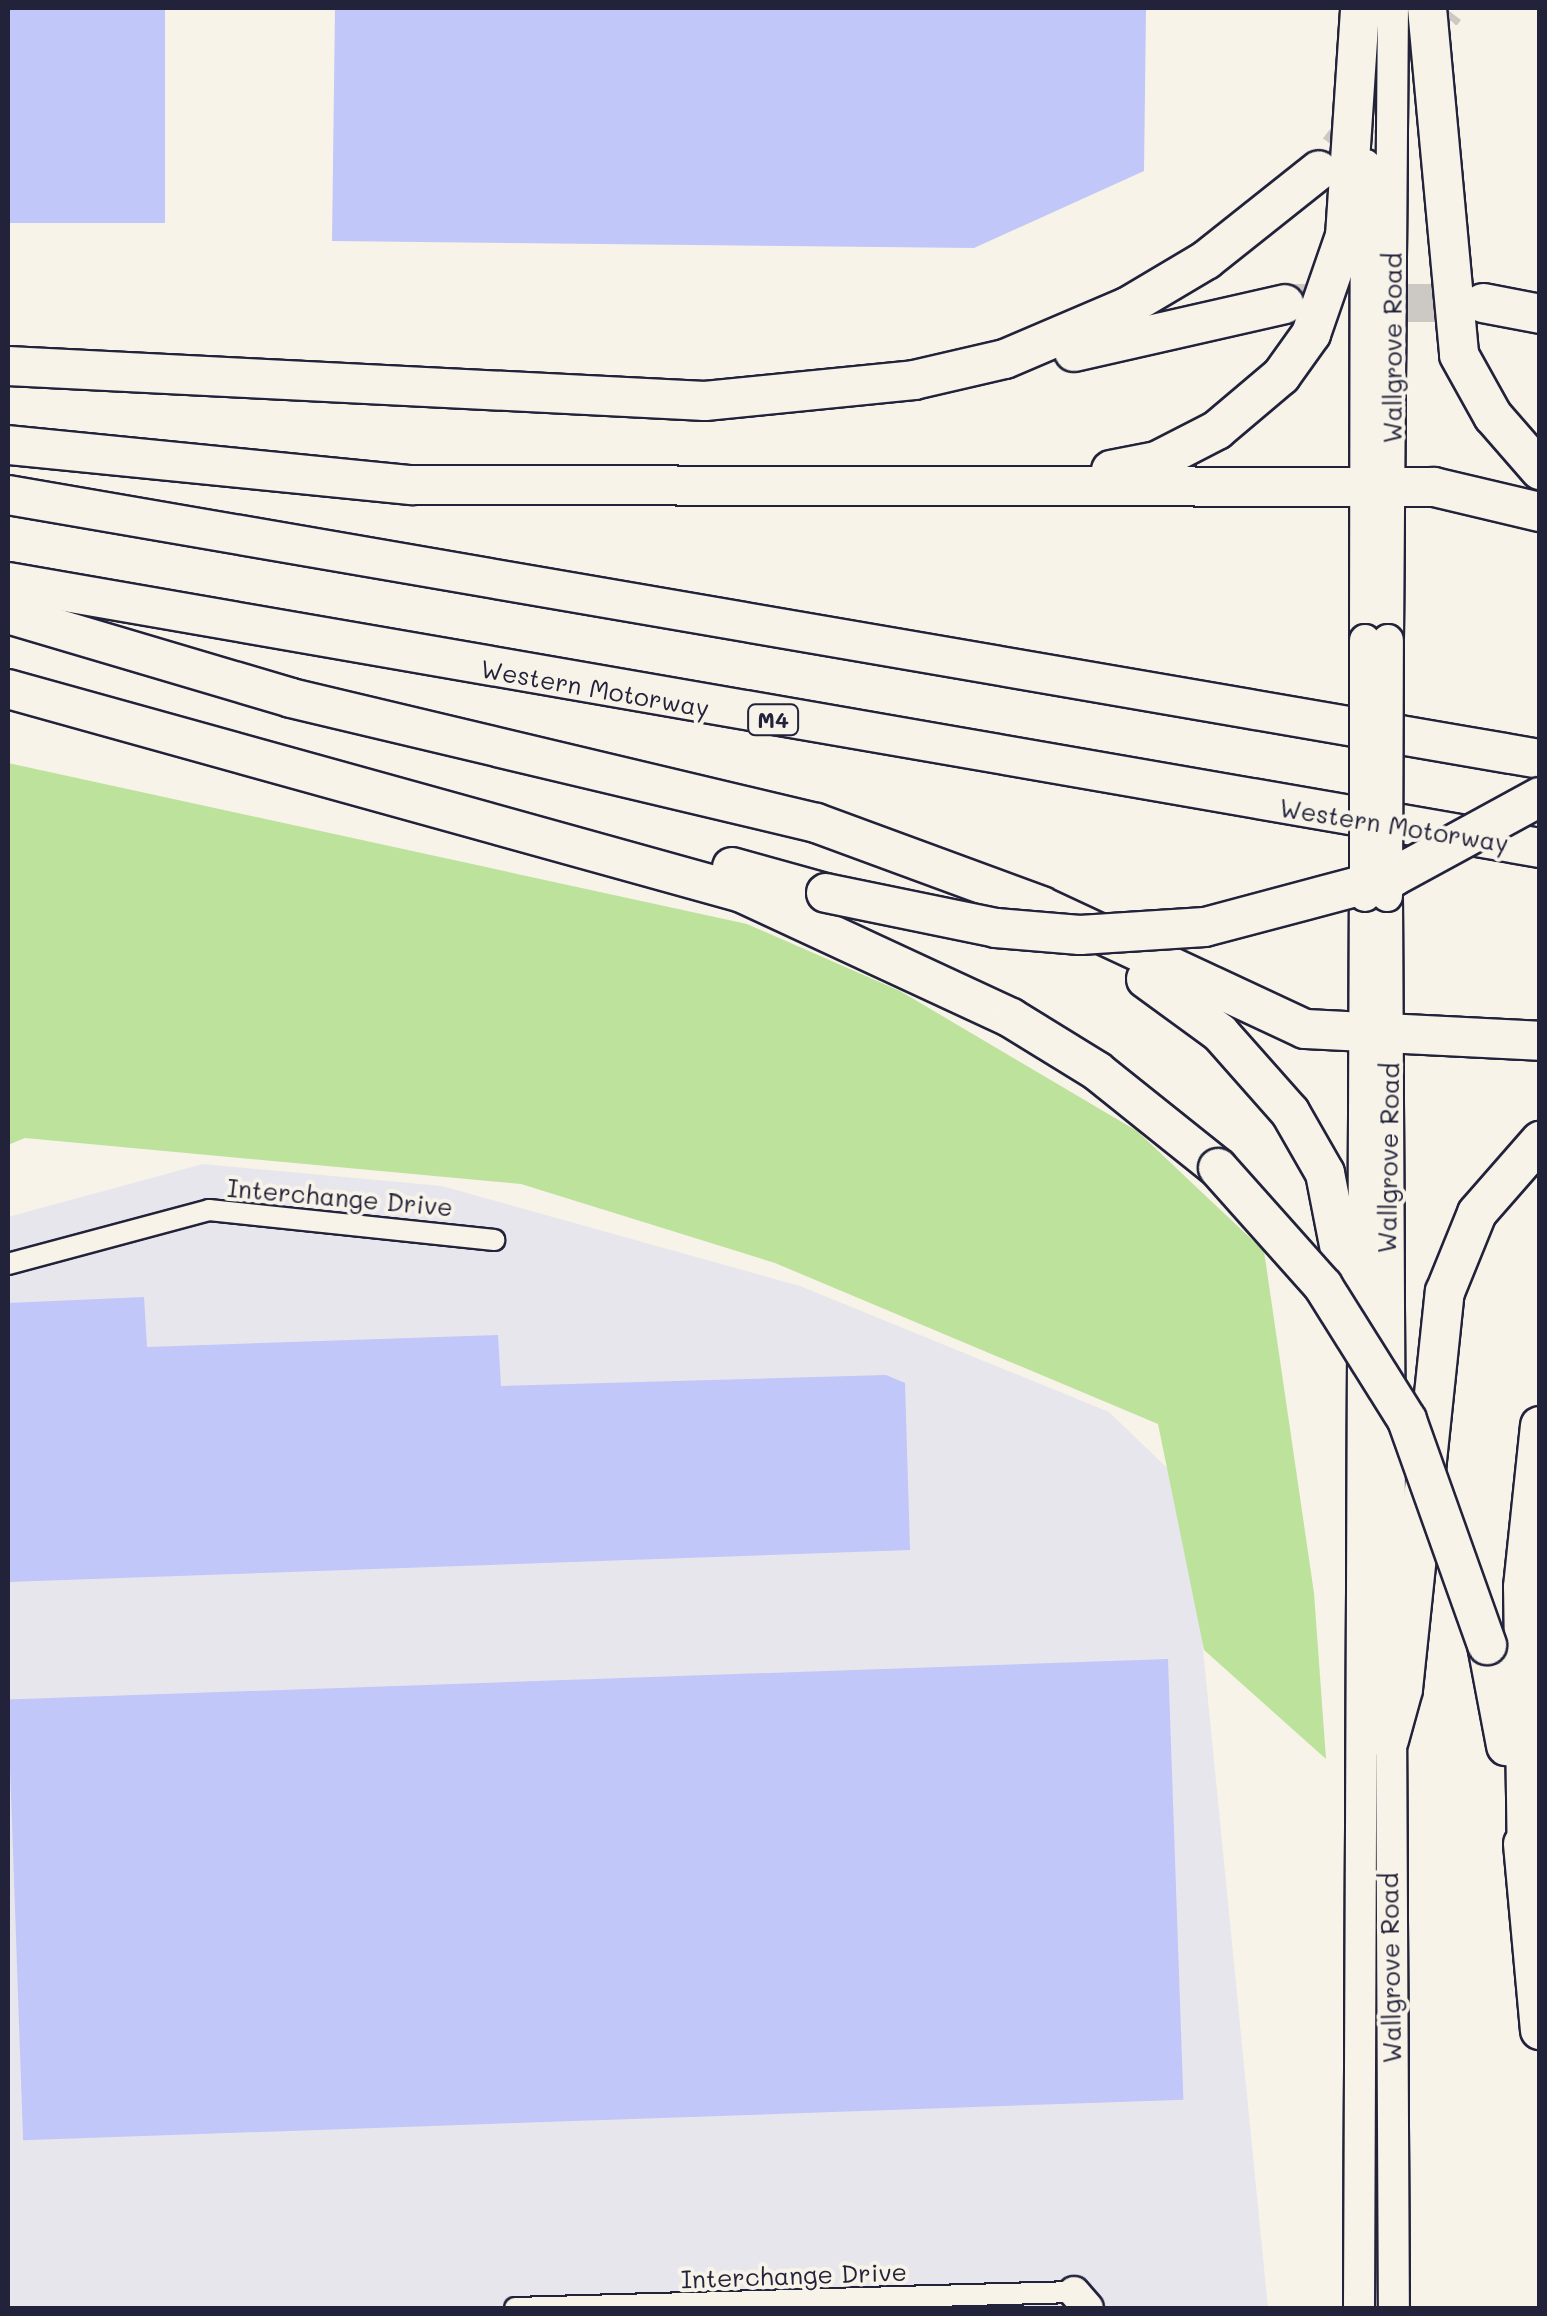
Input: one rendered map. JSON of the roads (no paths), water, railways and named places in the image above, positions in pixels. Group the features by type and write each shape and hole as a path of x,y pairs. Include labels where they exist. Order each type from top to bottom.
{"highway":[{"path":"1083,487 1218,430 1281,376 1311,334 1344,236 1363,8"},
{"path":"1427,8 1459,355 1493,416 1540,470"},
{"path":"8,366 754,401 914,380 1051,341 1206,260 1319,170"},
{"path":"1483,303 1540,314"},
{"path":"754,401 771,408 919,392 1285,304"},
{"path":"8,446 430,486 1379,486 1482,493 1540,512"},
{"path":"8,495 1540,759"},
{"name":"Western Motorway","path":"8,582 1540,848"},
{"path":"8,614 291,698 780,812 1021,904 1305,1030 1377,1039 1540,1041"},
{"path":"8,667 826,893 1039,932 1205,927 1393,877 1540,796"},
{"path":"8,689 742,893 1011,1018 1096,1071 1218,1168 1314,1275 1391,1392 1440,1492 1487,1645 1527,1869"},
{"path":"1021,904 1187,1005 1264,1076 1325,1173 1344,1271 1363,1296"},
{"path":"1389,1740 1403,1689 1445,1292 1478,1212 1540,1141"},
{"path":"1540,1426 1523,1587 1527,1869 1540,2030"}],"main road":[{"name":"Wallgrove Road","path":"1363,8 1379,486"},
{"name":"Wallgrove Road","path":"1393,8 1376,640 1376,896 1394,2308"},
{"name":"Wallgrove Road","path":"1359,2308 1363,1296 1377,1039"}],"street":[{"name":"Interchange Drive","path":"8,1264 209,1210 494,1240"},
{"name":"Interchange Drive","path":"515,2308 1082,2300"}],"tunnel":[{"path":"1338,150 1446,8"},
{"path":"1292,303 1483,303"}]}
